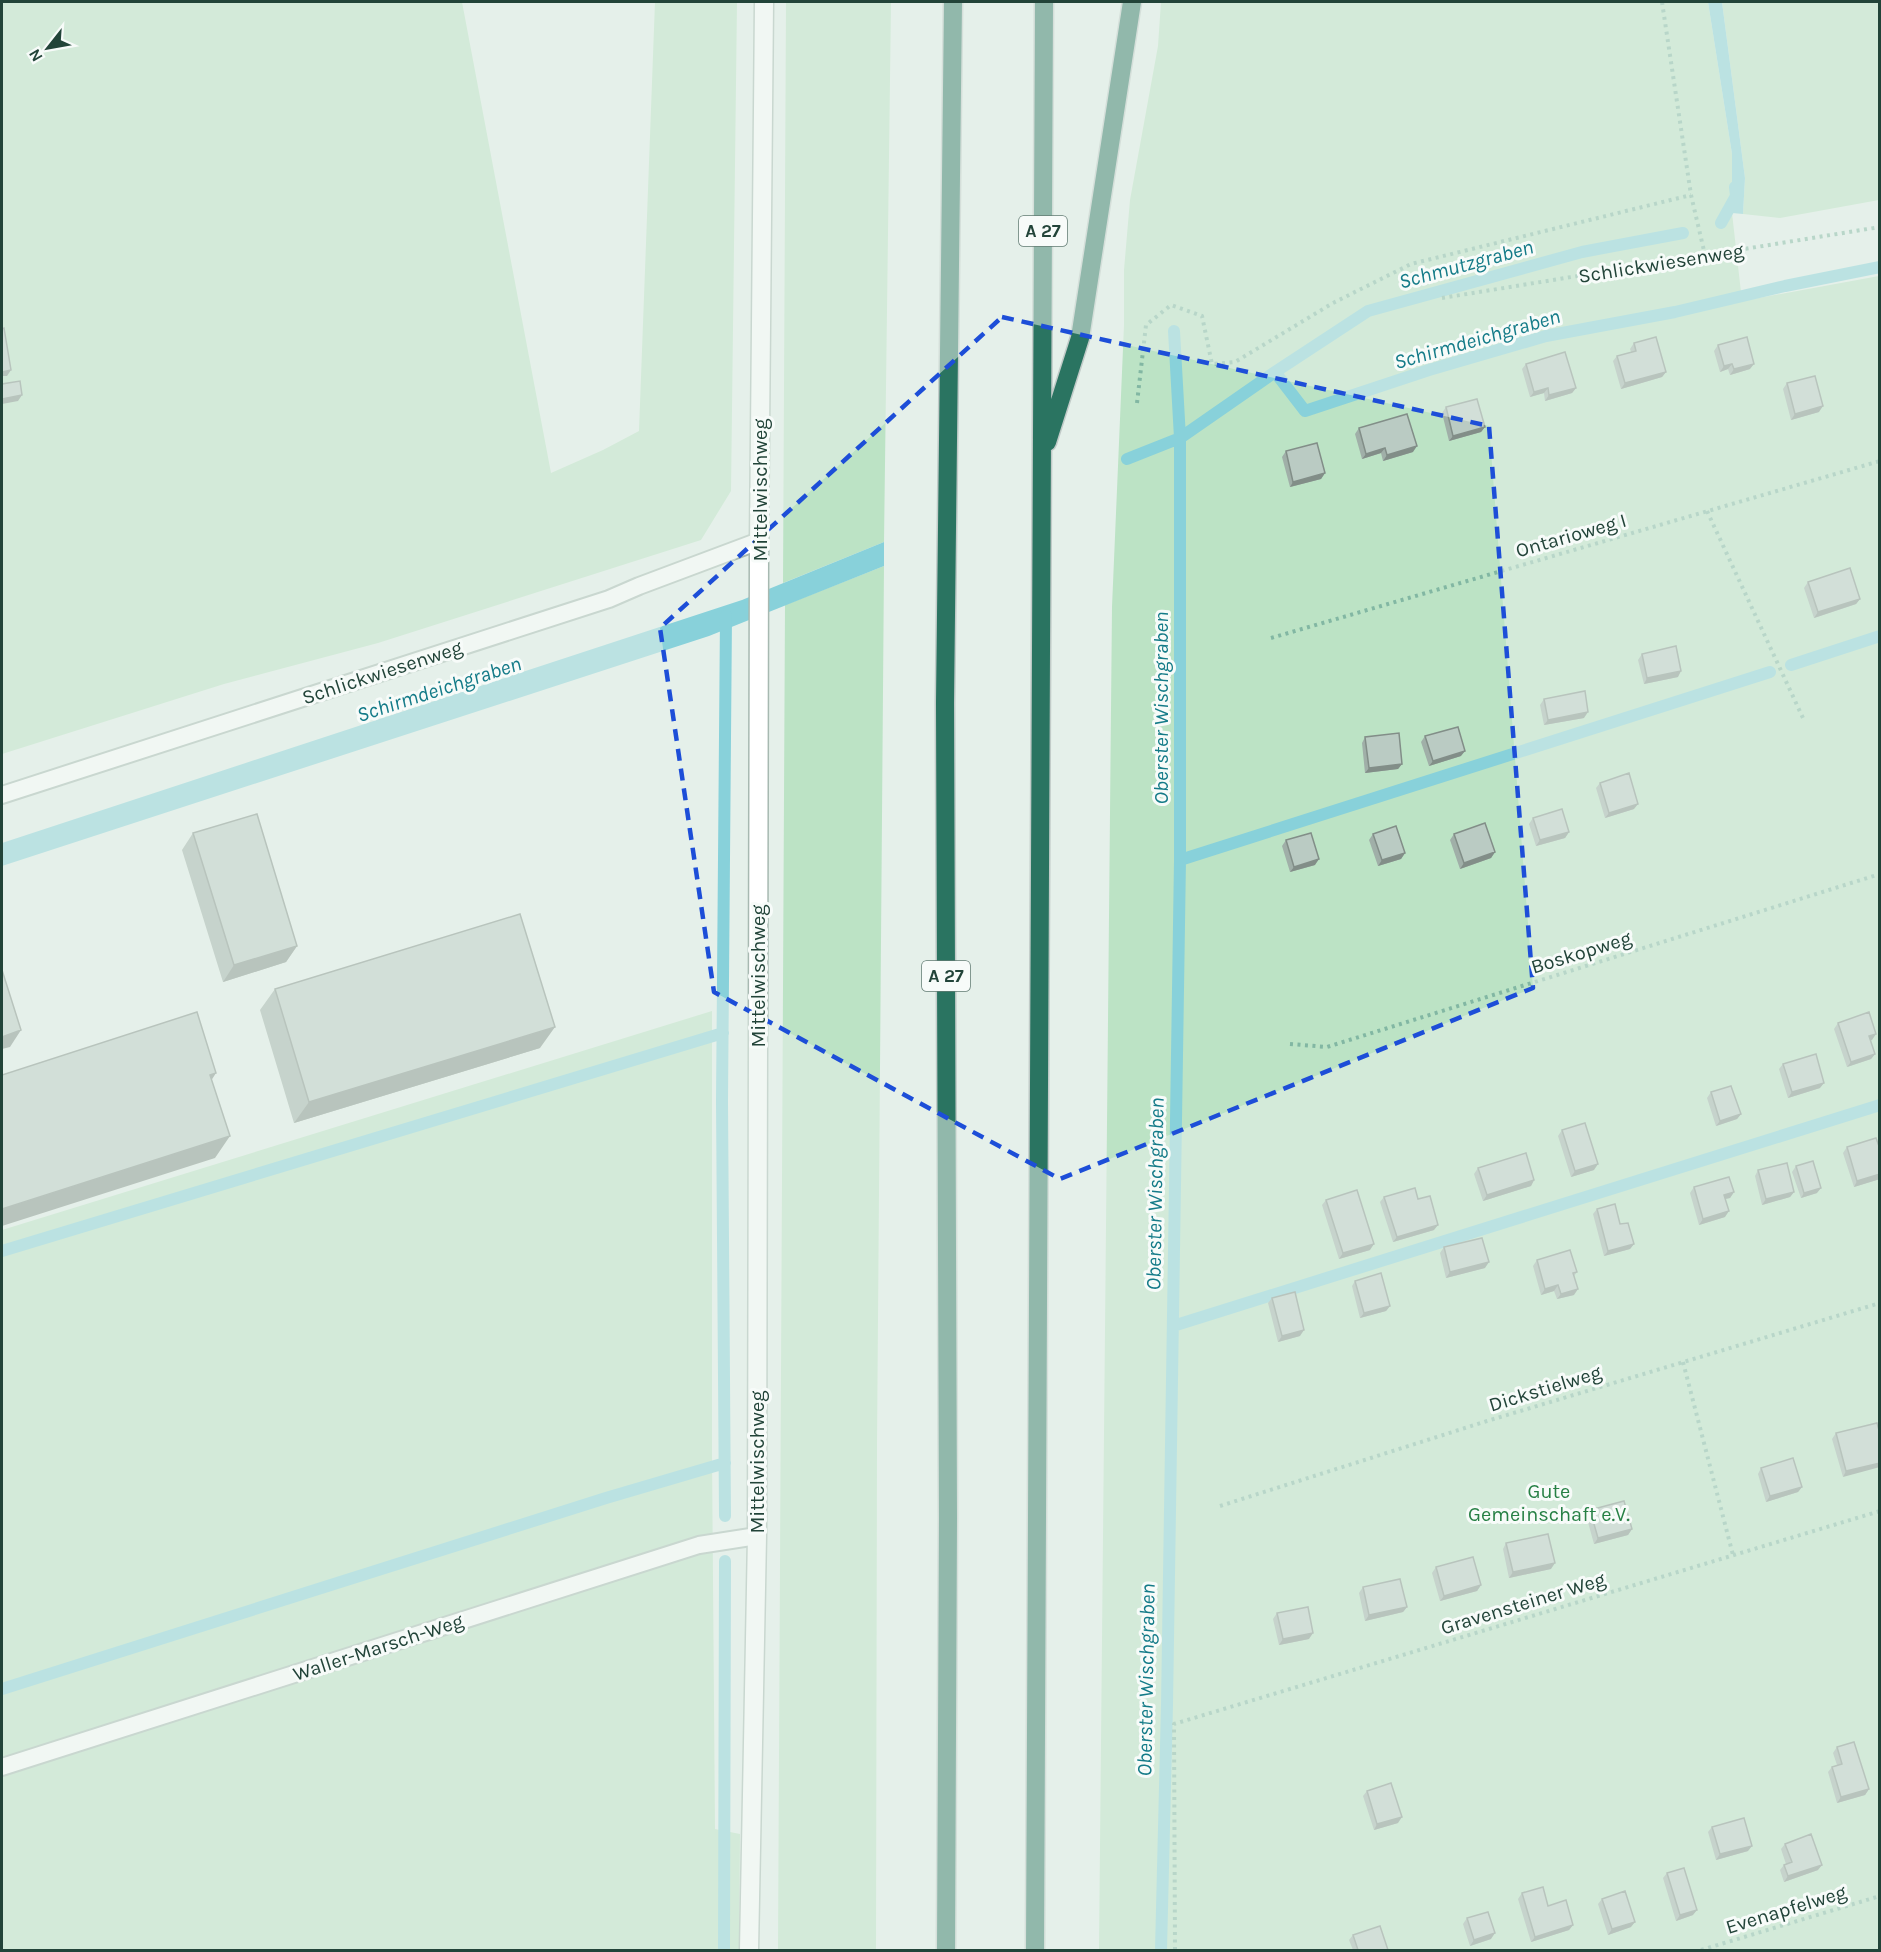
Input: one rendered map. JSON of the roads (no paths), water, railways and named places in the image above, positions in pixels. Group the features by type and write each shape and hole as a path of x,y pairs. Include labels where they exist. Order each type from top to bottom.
{"highway":[{"name":"A 27","path":"946,1950 948,1506 945,703 953,2"},
{"name":"A 27","path":"1035,1950 1044,2"},
{"path":"1041,461 1080,338 1132,2"}],"street":[{"name":"Mittelwischweg","path":"749,1950 757,1536 759,541 764,2"}],"lane":[{"name":"Schlickwiesenweg","path":"2,795 609,599 759,541"},
{"name":"Waller-Marsch-Weg","path":"2,1767 699,1545 757,1536"}],"water":[{"path":"1708,2 1722,2 1745,178 1743,214 1732,213 1732,154"},
{"path":"884,542 884,566 709,636 2,866 2,843 742,600"}],"waterway":[{"name":"Schmutzgraben","path":"1721,223 1736,196 1735,187"},
{"name":"Schmutzgraben","path":"1275,372 1368,311 1582,252 1683,233"},
{"name":"Schirmdeichgraben","path":"1127,459 1180,438 1275,372 1305,411 1429,370 1546,336 1675,312 1785,286 1880,267"},
{"name":"Oberster Wischgraben","path":"1161,1950 1180,860 1180,438 1174,331"},
{"path":"725,1516 722,1101 726,616"},
{"path":"1791,665 1880,636"},
{"path":"1180,860 1770,672"},
{"path":"2,1251 723,1033"},
{"path":"1173,1326 1880,1105"},
{"path":"2,1689 606,1498 725,1463"},
{"path":"724,1950 725,1561"}],"park label":[{"name":"Gute Gemeinschaft e.V.","path":"1549,1502"}]}
